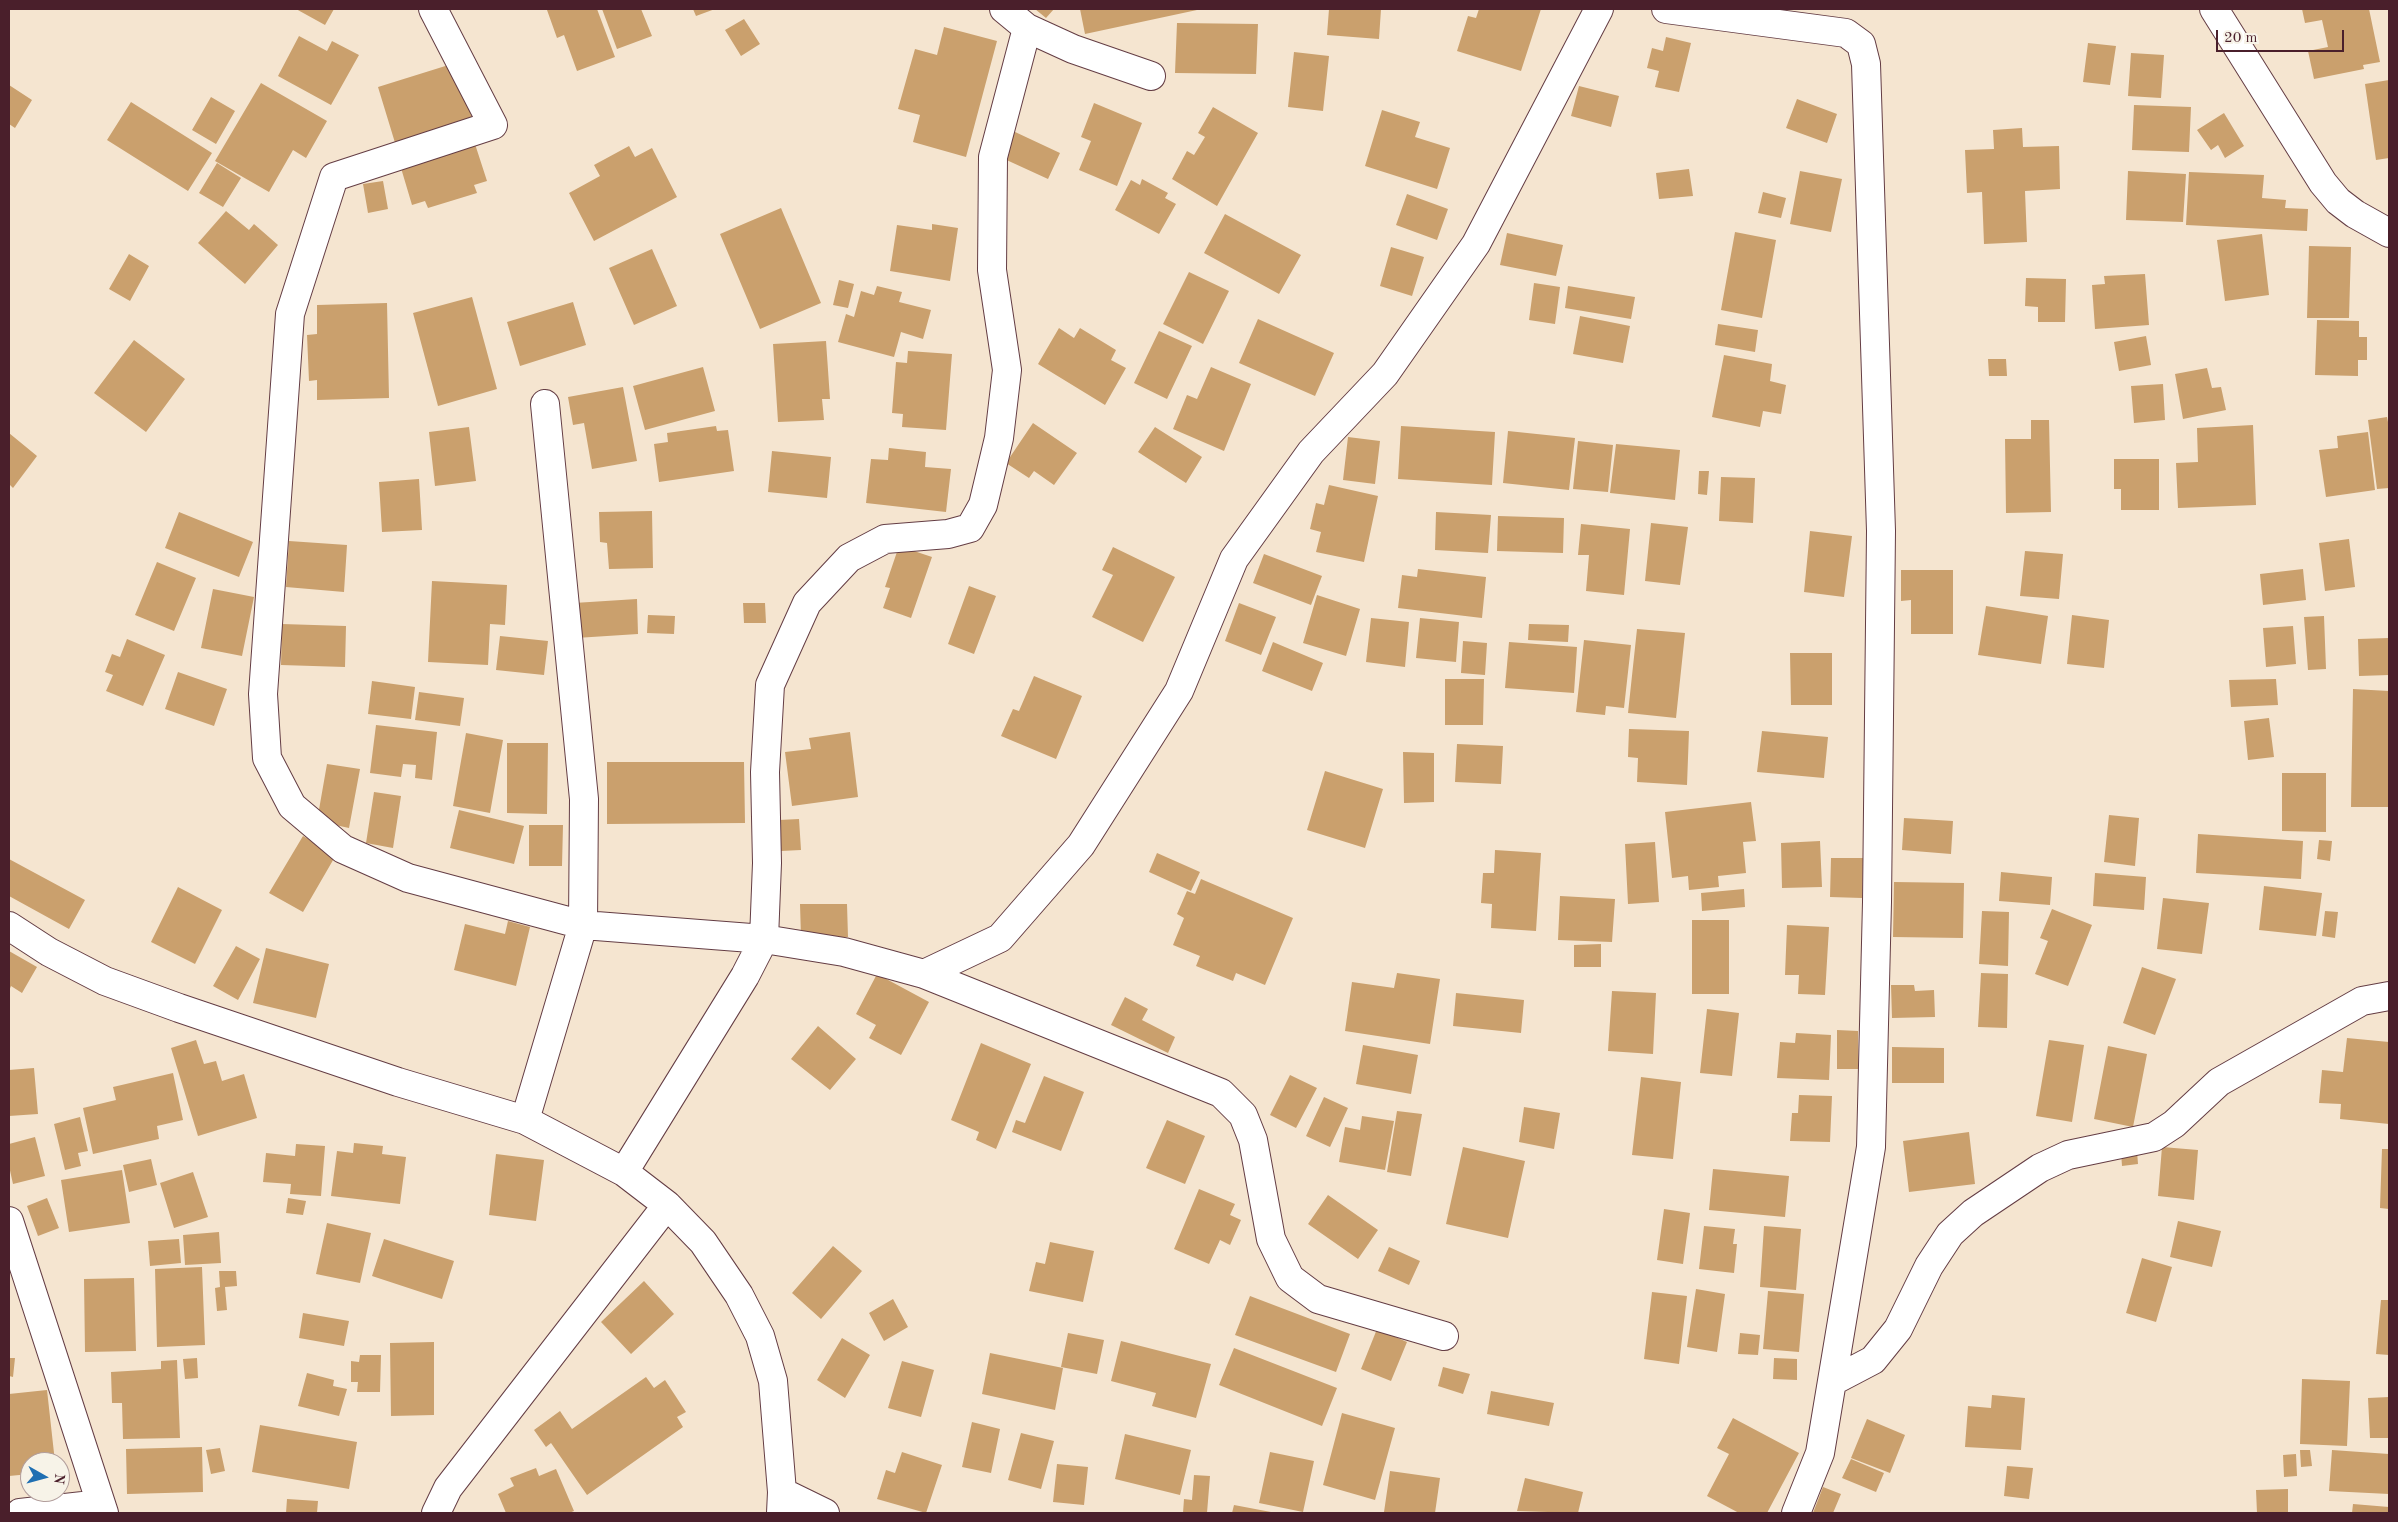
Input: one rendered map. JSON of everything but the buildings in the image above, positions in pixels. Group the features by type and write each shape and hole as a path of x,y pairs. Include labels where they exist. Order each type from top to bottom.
{"street":[{"path":"433,9 493,125 334,177 290,314 277,474 263,694 267,758 292,806 342,849 408,878 583,925 764,939 844,952 924,974 1221,1093 1243,1115 1253,1140 1271,1239 1290,1278 1318,1299 1444,1336"},
{"path":"1004,9 1027,28 1073,49 1151,76"},
{"path":"924,974 1000,938 1081,845 1179,691 1234,559 1311,452 1385,374 1476,244 1599,9"},
{"path":"1666,9 1846,33 1861,44 1866,64 1881,531 1877,902 1871,1147 1820,1453 1796,1513"},
{"path":"2214,9 2323,183 2338,201 2354,214 2389,233"},
{"path":"624,1172 745,976 764,939 767,863 765,772 770,685 807,603 849,558 885,539 948,534 970,528 983,505 999,438 1007,370 992,270 993,157 1027,28"},
{"path":"524,1120 583,925 584,799 545,404"},
{"path":"9,926 49,952 105,981 389,1079 524,1120 624,1172 667,1205 703,1242 739,1295 760,1336 773,1381 781,1503 824,1513"},
{"path":"1833,1381 1873,1360 1898,1329 1929,1266 1950,1234 1972,1213 2040,1168 2068,1155 2154,1138 2174,1124 2219,1082 2362,1001 2389,996"},
{"path":"436,1513 448,1488 667,1205"},
{"path":"9,1221 102,1509 20,1513"}]}
